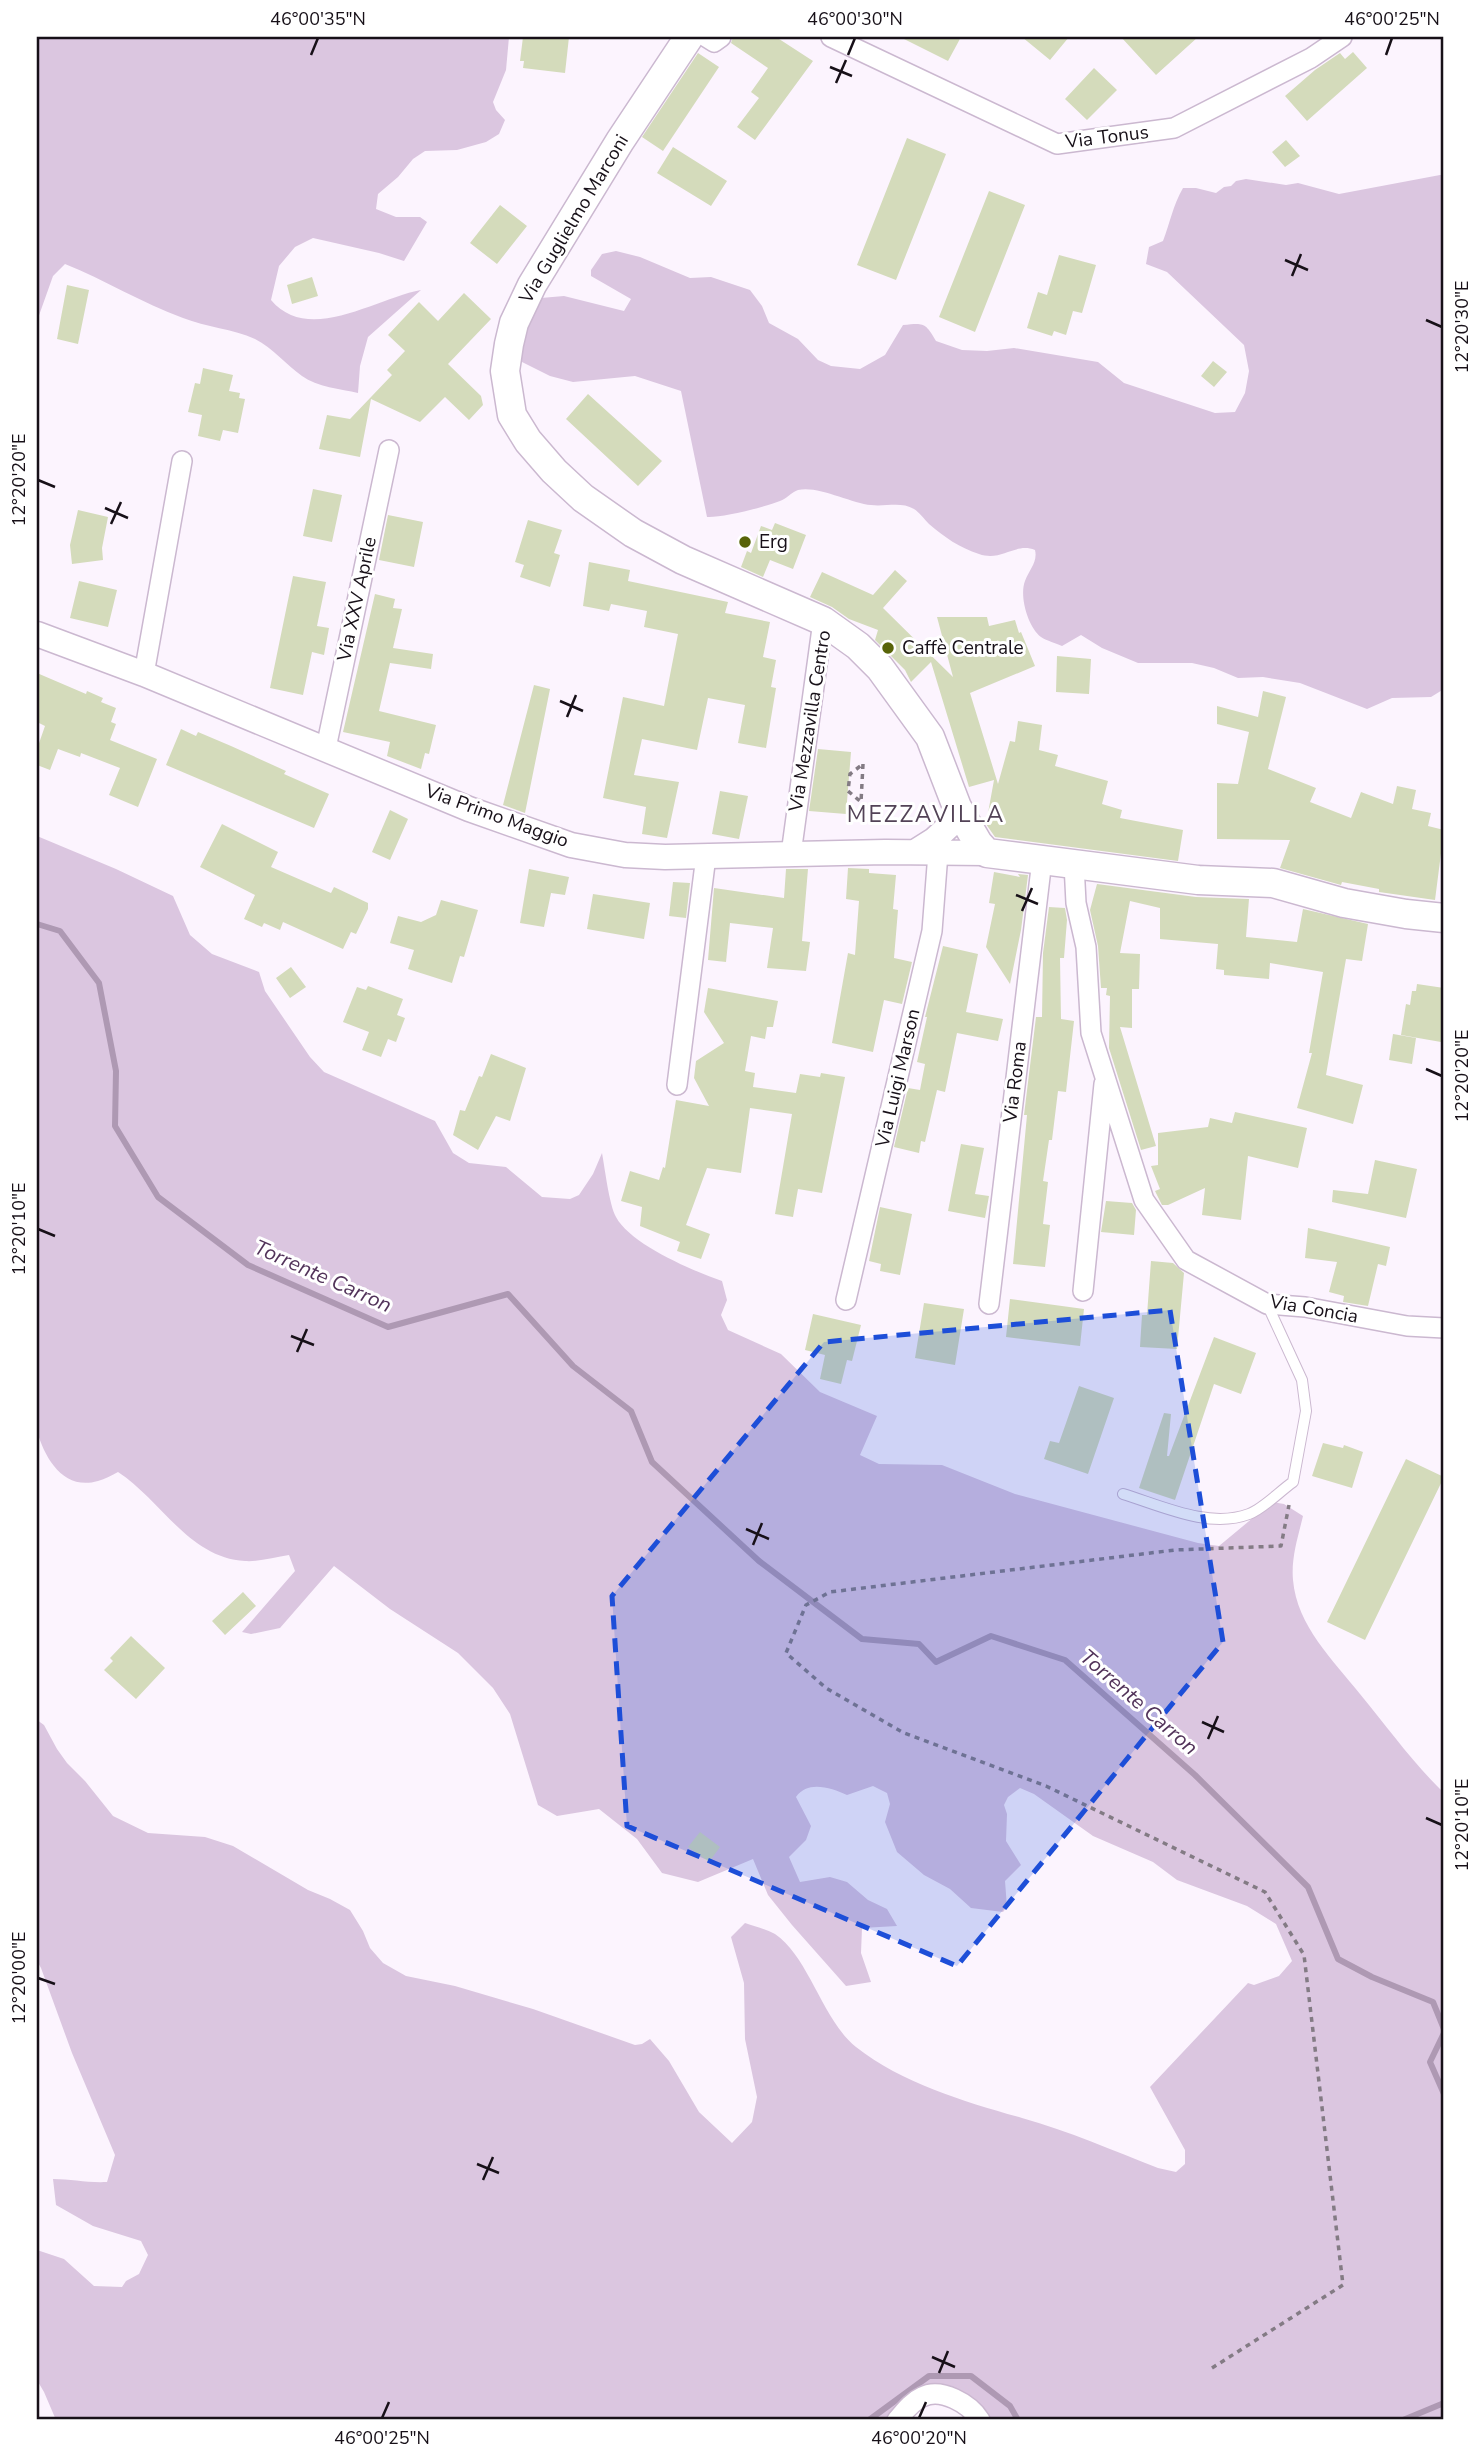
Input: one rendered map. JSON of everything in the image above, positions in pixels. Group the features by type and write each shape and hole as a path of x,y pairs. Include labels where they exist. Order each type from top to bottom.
{"main road":[{"name":"Via Guglielmo Marconi","path":"689,37 620,141 523,304 509,344 505,371 512,415 528,441 554,471 583,498 634,533 683,560 823,621"},
{"name":"Via Mezzavilla Centro","path":"823,621 858,646 880,668 930,737 961,815 987,853"},
{"path":"987,853 1198,880 1273,883 1344,903 1444,918"}],"street":[{"path":"706,37 714,42 721,37"},
{"name":"Via Tonus","path":"831,37 1057,144 1174,128 1311,58 1342,37"},
{"name":"Via XXV Aprile","path":"326,748 389,450"},
{"path":"144,674 182,461"},
{"name":"Via Mezzavilla Centro","path":"791,854 823,621"},
{"name":"Via Primo Maggio","path":"37,634 144,674 469,809 571,845 625,855 987,853"},
{"path":"926,853 933,840 961,815"},
{"name":"Via Luigi Marson","path":"846,1300 932,931 926,853"},
{"path":"677,1085 706,856"},
{"name":"Via Roma","path":"989,1304 1042,860"},
{"name":"Via Concia","path":"1074,864 1076,903 1086,947 1091,1033 1144,1200 1186,1260 1267,1304 1305,1307 1407,1326 1444,1328"},
{"name":"Via Concia","path":"1083,1291 1104,1076"},
{"path":"897,2420 909,2406 924,2395 948,2396 975,2412 980,2420"}],"lane":[{"path":"1123,1494 1196,1516 1228,1520 1252,1513 1293,1482 1306,1410 1303,1380 1267,1304"}],"path":[{"path":"863,764 861,802 848,790 850,774 863,764"},
{"path":"1212,2368 1343,2285 1304,1955 1265,1892 1046,1786 904,1734 826,1688 786,1653 806,1605 830,1592 1175,1550 1281,1546 1293,1482"}],"highlighted area":[{"path":"1170,1310 1223,1642 957,1966 627,1826 612,1596 824,1342"}],"shaded area":[{"path":"37,37 509,37 506,70 493,102 505,120 499,134 486,142 457,150 425,151 413,159 398,177 378,194 376,209 396,217 420,217 427,222 404,261 313,238 295,247 279,266 271,300 287,313 304,319 343,315 421,290 368,337 360,366 358,393 315,383 255,339 168,312 65,264 53,276 37,321"},
{"path":"1444,175 1444,689 1431,697 1392,698 1367,709 1300,683 1263,677 1238,678 1192,663 1138,663 1102,648 1081,635 1062,646 1041,637 1032,626 1026,611 1023,587 1034,562 1035,550 1021,548 995,556 979,554 953,542 916,510 904,505 871,505 806,489 764,506 707,517 681,391 635,376 573,382 550,376 518,360 522,331 541,298 564,296 624,311 631,299 591,276 591,270 602,254 616,251 640,257 690,278 711,277 750,290 762,306 769,323 798,339 818,360 831,366 860,369 885,355 903,325 920,324 929,330 936,341 962,350 1014,348 1098,362 1124,383 1215,413 1235,412 1245,393 1249,371 1244,345 1167,272 1146,264 1149,247 1163,241 1183,188 1216,193 1236,181 1246,179 1286,185 1298,183 1339,194"},
{"path":"37,836 173,896 190,935 212,954 259,972 265,991 310,1057 324,1072 435,1121 453,1153 469,1163 506,1167 542,1197 570,1199 579,1195 593,1174 602,1153 609,1195 616,1217 623,1227 648,1246 679,1263 722,1281 727,1300 721,1315 728,1330 781,1354 820,1392 877,1416 860,1455 879,1464 942,1465 1015,1494 1198,1543 1219,1546 1272,1502 1284,1504 1303,1516 1293,1572 1301,1612 1328,1655 1444,1793 1444,2420 968,2420 946,2402 903,2401 888,2420 56,2420 37,2380 37,2250 64,2259 94,2286 122,2287 126,2281 139,2274 148,2255 141,2241 93,2226 56,2205 53,2179 107,2182 115,2155 37,1961 37,1720 44,1725 67,1763 113,1816 148,1833 205,1837 233,1846 308,1890 350,1910 370,1948 383,1963 406,1976 455,1986 533,2009 635,2045 650,2039 669,2061 699,2112 732,2143 752,2122 757,2097 745,2039 744,1983 731,1937 745,1923 775,1934 787,1944 844,2036 874,2060 914,2082 957,2098 1057,2129 1158,2168 1176,2172 1185,2164 1185,2150 1150,2087 1248,1983 1254,1985 1279,1976 1292,1961 1276,1924 1247,1906 1177,1880 1153,1862 1093,1836 1034,1794 1020,1788 1008,1797 1004,1805 1007,1814 1006,1841 1021,1865 1005,1881 1007,1907 1003,1912 971,1908 950,1889 924,1875 897,1852 885,1822 890,1804 887,1793 873,1786 847,1795 827,1788 813,1787 796,1797 811,1826 806,1840 789,1857 800,1882 830,1877 847,1882 868,1900 887,1909 897,1926 862,1928 861,1953 871,1982 846,1986 768,1895 753,1859 698,1882 662,1873 637,1839 599,1809 557,1816 538,1805 510,1714 493,1688 458,1653 390,1609 334,1566 280,1628 251,1634 242,1632 295,1571 289,1555 250,1561 225,1557 192,1539 118,1472 86,1483 66,1477 58,1470 45,1452 37,1431"}],"building":[{"path":"523,37 569,37 565,73 523,68 524,61 520,61"},
{"path":"733,37 776,37 813,61 755,140 737,127 759,98 751,92 768,68 731,43"},
{"path":"900,37 961,37 948,61"},
{"path":"1022,37 1069,37 1050,60"},
{"path":"1121,37 1198,37 1156,75"},
{"path":"1353,52 1367,68 1307,121 1285,96 1340,53 1345,59"},
{"path":"698,53 719,67 663,151 642,137"},
{"path":"1094,68 1117,90 1087,120 1065,99"},
{"path":"907,138 946,154 896,280 857,265"},
{"path":"1286,140 1300,156 1285,167 1272,152"},
{"path":"673,147 727,181 711,206 657,173"},
{"path":"989,191 1025,205 975,332 939,317"},
{"path":"500,205 527,226 497,264 470,243"},
{"path":"1059,255 1096,265 1082,313 1073,311 1066,335 1054,331 1052,336 1027,328 1038,292 1047,295"},
{"path":"312,277 318,296 292,304 287,285"},
{"path":"67,285 89,290 78,344 57,339"},
{"path":"464,293 491,319 448,364 481,396 483,405 469,420 445,397 420,422 371,399 360,457 319,449 327,415 350,419 392,375 387,370 405,351 388,335 419,302 438,321"},
{"path":"1213,361 1227,372 1214,387 1201,376"},
{"path":"203,368 233,375 229,391 240,393 239,398 245,399 238,433 223,430 220,441 198,436 202,415 188,412 195,383 200,384"},
{"path":"588,394 662,461 638,486 566,419"},
{"path":"313,489 342,495 332,542 303,536"},
{"path":"78,510 108,517 102,548 103,560 72,564 70,545"},
{"path":"388,515 423,522 414,567 379,560"},
{"path":"528,520 562,530 554,553 560,555 550,587 520,577 524,565 515,562"},
{"path":"775,523 806,535 793,569 770,560 763,577 741,567 747,551 751,553 761,526 772,530"},
{"path":"589,562 630,570 628,581 728,602 725,613 770,622 763,657 776,660 771,687 776,688 766,748 738,743 745,705 708,698 697,750 642,739 634,775 679,782 667,838 642,834 646,807 603,798 623,697 664,706 678,634 644,627 647,611 611,604 609,611 583,606"},
{"path":"895,570 907,581 883,608 953,677 937,617 987,617 989,626 1015,620 1019,633 1021,632 1035,666 970,693 998,784 1010,741 1015,742 1018,721 1042,725 1039,750 1058,755 1055,766 1108,781 1102,804 1122,810 1120,818 1183,830 1178,861 995,837 986,824 994,780 969,787 931,662 911,682 905,670 875,640 878,630 849,619 810,597 822,572 873,595"},
{"path":"293,576 326,582 317,626 329,628 324,655 312,652 303,695 270,688"},
{"path":"79,581 117,590 108,627 70,618"},
{"path":"375,594 395,599 393,608 402,609 393,648 433,654 431,669 390,663 379,711 436,725 429,754 425,753 421,769 387,756 390,742 343,732"},
{"path":"1057,656 1091,659 1089,694 1056,692"},
{"path":"37,673 86,694 87,691 103,698 101,702 116,708 111,722 116,724 110,740 157,759 138,807 109,795 120,768 81,753 80,757 58,749 50,770 37,765 37,749 45,726 37,722"},
{"path":"534,685 550,689 525,813 503,805"},
{"path":"1263,691 1286,697 1268,769 1316,788 1310,802 1351,818 1361,792 1393,804 1397,786 1416,790 1412,809 1431,813 1428,826 1444,830 1435,900 1379,892 1379,889 1342,882 1341,885 1280,868 1290,840 1217,839 1217,783 1238,784 1249,732 1217,724 1217,706 1258,717"},
{"path":"181,729 196,736 198,732 231,746 329,794 314,828 166,765"},
{"path":"818,749 851,752 846,814 809,811"},
{"path":"720,791 748,796 739,839 712,834"},
{"path":"390,810 408,819 390,860 372,852"},
{"path":"222,824 278,852 271,867 331,893 334,887 368,903 368,909 356,934 351,932 343,949 283,922 280,930 264,923 262,927 244,919 255,895 200,867"},
{"path":"848,868 896,875 893,909 898,910 894,958 912,962 902,1004 884,1000 873,1052 832,1043 848,953 855,955 859,901 846,899"},
{"path":"529,869 569,877 565,895 551,893 544,927 520,923"},
{"path":"786,869 808,869 802,941 810,942 806,971 767,968 773,928 730,923 726,962 708,960 714,888 784,898"},
{"path":"994,872 1020,877 1018,874 1028,875 1010,984 986,947 995,904 989,903"},
{"path":"673,882 690,883 686,918 669,916"},
{"path":"1097,884 1196,897 1249,899 1246,937 1297,942 1303,909 1368,924 1362,961 1346,959 1326,1075 1363,1085 1353,1124 1297,1108 1312,1053 1309,1053 1323,972 1270,963 1269,979 1224,975 1224,970 1216,969 1218,944 1160,939 1160,908 1130,901 1120,953 1140,954 1139,989 1132,989 1132,1028 1120,1027 1156,1146 1141,1150 1109,1048 1110,996 1106,995 1107,988 1101,988 1098,946 1090,910"},
{"path":"593,894 650,903 644,939 587,929"},
{"path":"441,900 478,910 464,957 460,956 452,983 408,969 414,950 390,943 398,916 421,922 436,915"},
{"path":"1049,907 1065,908 1067,920 1064,958 1060,958 1061,1019 1074,1021 1066,1092 1058,1091 1052,1140 1049,1140 1043,1181 1048,1182 1043,1224 1050,1225 1045,1267 1013,1264 1027,1115 1024,1115 1036,1017 1042,1017 1043,953"},
{"path":"943,946 978,954 966,1012 1003,1019 998,1041 957,1033 945,1092 937,1090 925,1142 921,1141 919,1153 894,1147 908,1088 920,1090 925,1064 917,1062"},
{"path":"291,967 306,987 290,998 276,978"},
{"path":"1417,984 1444,988 1441,1042 1401,1035 1406,1004 1410,1005 1412,991 1416,991"},
{"path":"368,986 403,999 397,1015 405,1018 396,1042 388,1039 381,1057 362,1050 369,1032 343,1022 357,987 366,990"},
{"path":"708,988 778,1001 773,1027 767,1027 765,1039 751,1036 745,1071 755,1073 753,1087 796,1093 800,1074 820,1077 821,1073 845,1077 822,1193 798,1189 793,1217 775,1214 792,1114 750,1108 741,1173 707,1168 686,1225 710,1234 701,1259 677,1251 680,1242 640,1226 642,1207 621,1201 630,1171 659,1180 663,1167 665,1168 676,1100 709,1106 694,1078 696,1061 724,1043 704,1012"},
{"path":"1393,1034 1416,1038 1412,1064 1389,1060"},
{"path":"491,1054 526,1068 510,1121 496,1116 478,1150 453,1135 460,1110 465,1111"},
{"path":"1235,1112 1307,1128 1298,1168 1248,1156 1241,1220 1202,1215 1205,1188 1168,1205 1162,1205 1155,1191 1160,1189 1151,1166 1158,1165 1158,1133 1208,1127 1210,1118 1232,1123"},
{"path":"961,1144 984,1148 975,1194 989,1196 985,1218 948,1211"},
{"path":"1375,1160 1417,1169 1406,1218 1332,1202 1333,1190 1368,1194"},
{"path":"1106,1201 1132,1203 1136,1210 1134,1235 1101,1232"},
{"path":"880,1207 912,1214 900,1275 880,1271 881,1264 869,1261"},
{"path":"1308,1228 1390,1247 1386,1266 1378,1264 1368,1306 1343,1302 1344,1296 1329,1292 1337,1262 1305,1258"},
{"path":"1151,1261 1173,1263 1184,1273 1177,1349 1140,1347 1142,1315 1147,1315"},
{"path":"1010,1299 1084,1309 1080,1346 1006,1337"},
{"path":"924,1303 964,1309 955,1365 915,1358"},
{"path":"813,1314 861,1325 852,1361 847,1360 841,1384 820,1379 825,1355 805,1350"},
{"path":"1214,1337 1256,1353 1241,1394 1214,1384 1175,1500 1139,1488 1164,1413 1171,1414 1169,1456"},
{"path":"1079,1386 1114,1398 1088,1474 1044,1459 1050,1441 1059,1443"},
{"path":"1323,1443 1343,1448 1344,1445 1363,1452 1352,1488 1312,1476"},
{"path":"1406,1459 1444,1477 1365,1640 1327,1622"},
{"path":"243,1592 256,1606 225,1635 212,1621"},
{"path":"131,1636 165,1668 136,1699 104,1670 113,1661 110,1658"},
{"path":"700,1832 720,1847 709,1862 688,1847"}],"waterway":[{"name":"Torrente Carron","path":"37,924 60,931 99,983 116,1071 115,1126 158,1197 248,1265 388,1327 508,1294 573,1366 631,1411 652,1462 759,1561 862,1639 919,1644 936,1662 991,1636 1065,1660 1195,1775 1308,1887 1338,1959 1372,1977 1433,2002 1444,2029"},
{"name":"Torrente Carron","path":"1444,2033 1430,2062 1444,2094"},
{"path":"869,2420 929,2376 971,2376 1010,2406 1018,2420"},
{"path":"1403,2420 1444,2403"}],"place":[{"name":"Erg","path":"745,542"},
{"name":"Caffè Centrale","path":"888,648"}],"district":[{"name":"MEZZAVILLA","path":"926,814"}]}
